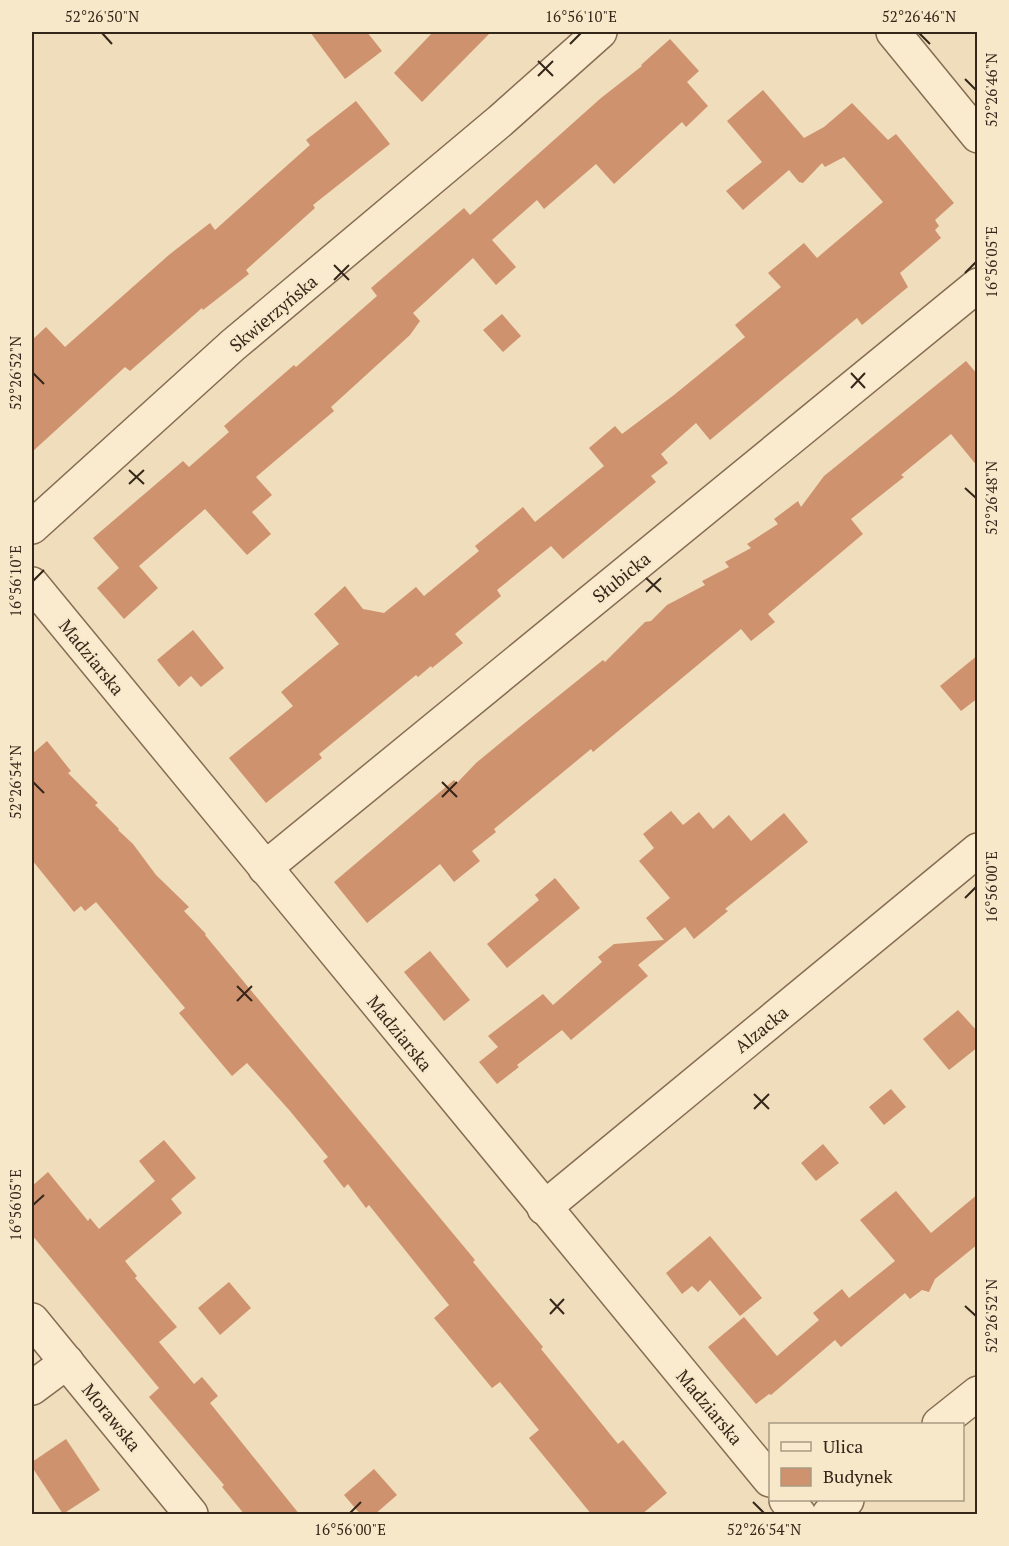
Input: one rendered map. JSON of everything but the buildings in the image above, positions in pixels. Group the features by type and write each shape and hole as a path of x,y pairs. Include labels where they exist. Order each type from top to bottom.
{"street":[{"name":"Skwierzyńska","path":"32,527 233,345 501,121 600,32"},
{"path":"893,32 978,136"},
{"name":"Słubicka","path":"265,868 978,285"},
{"name":"Madziarska","path":"32,584 544,1208 769,1478"},
{"name":"Alzacka","path":"544,1208 978,850"},
{"name":"Morawska","path":"32,1320 190,1515"},
{"path":"32,1388 68,1362"},
{"path":"941,1423 978,1393"},
{"path":"787,1501 799,1515"},
{"path":"829,1515 846,1501"}]}
